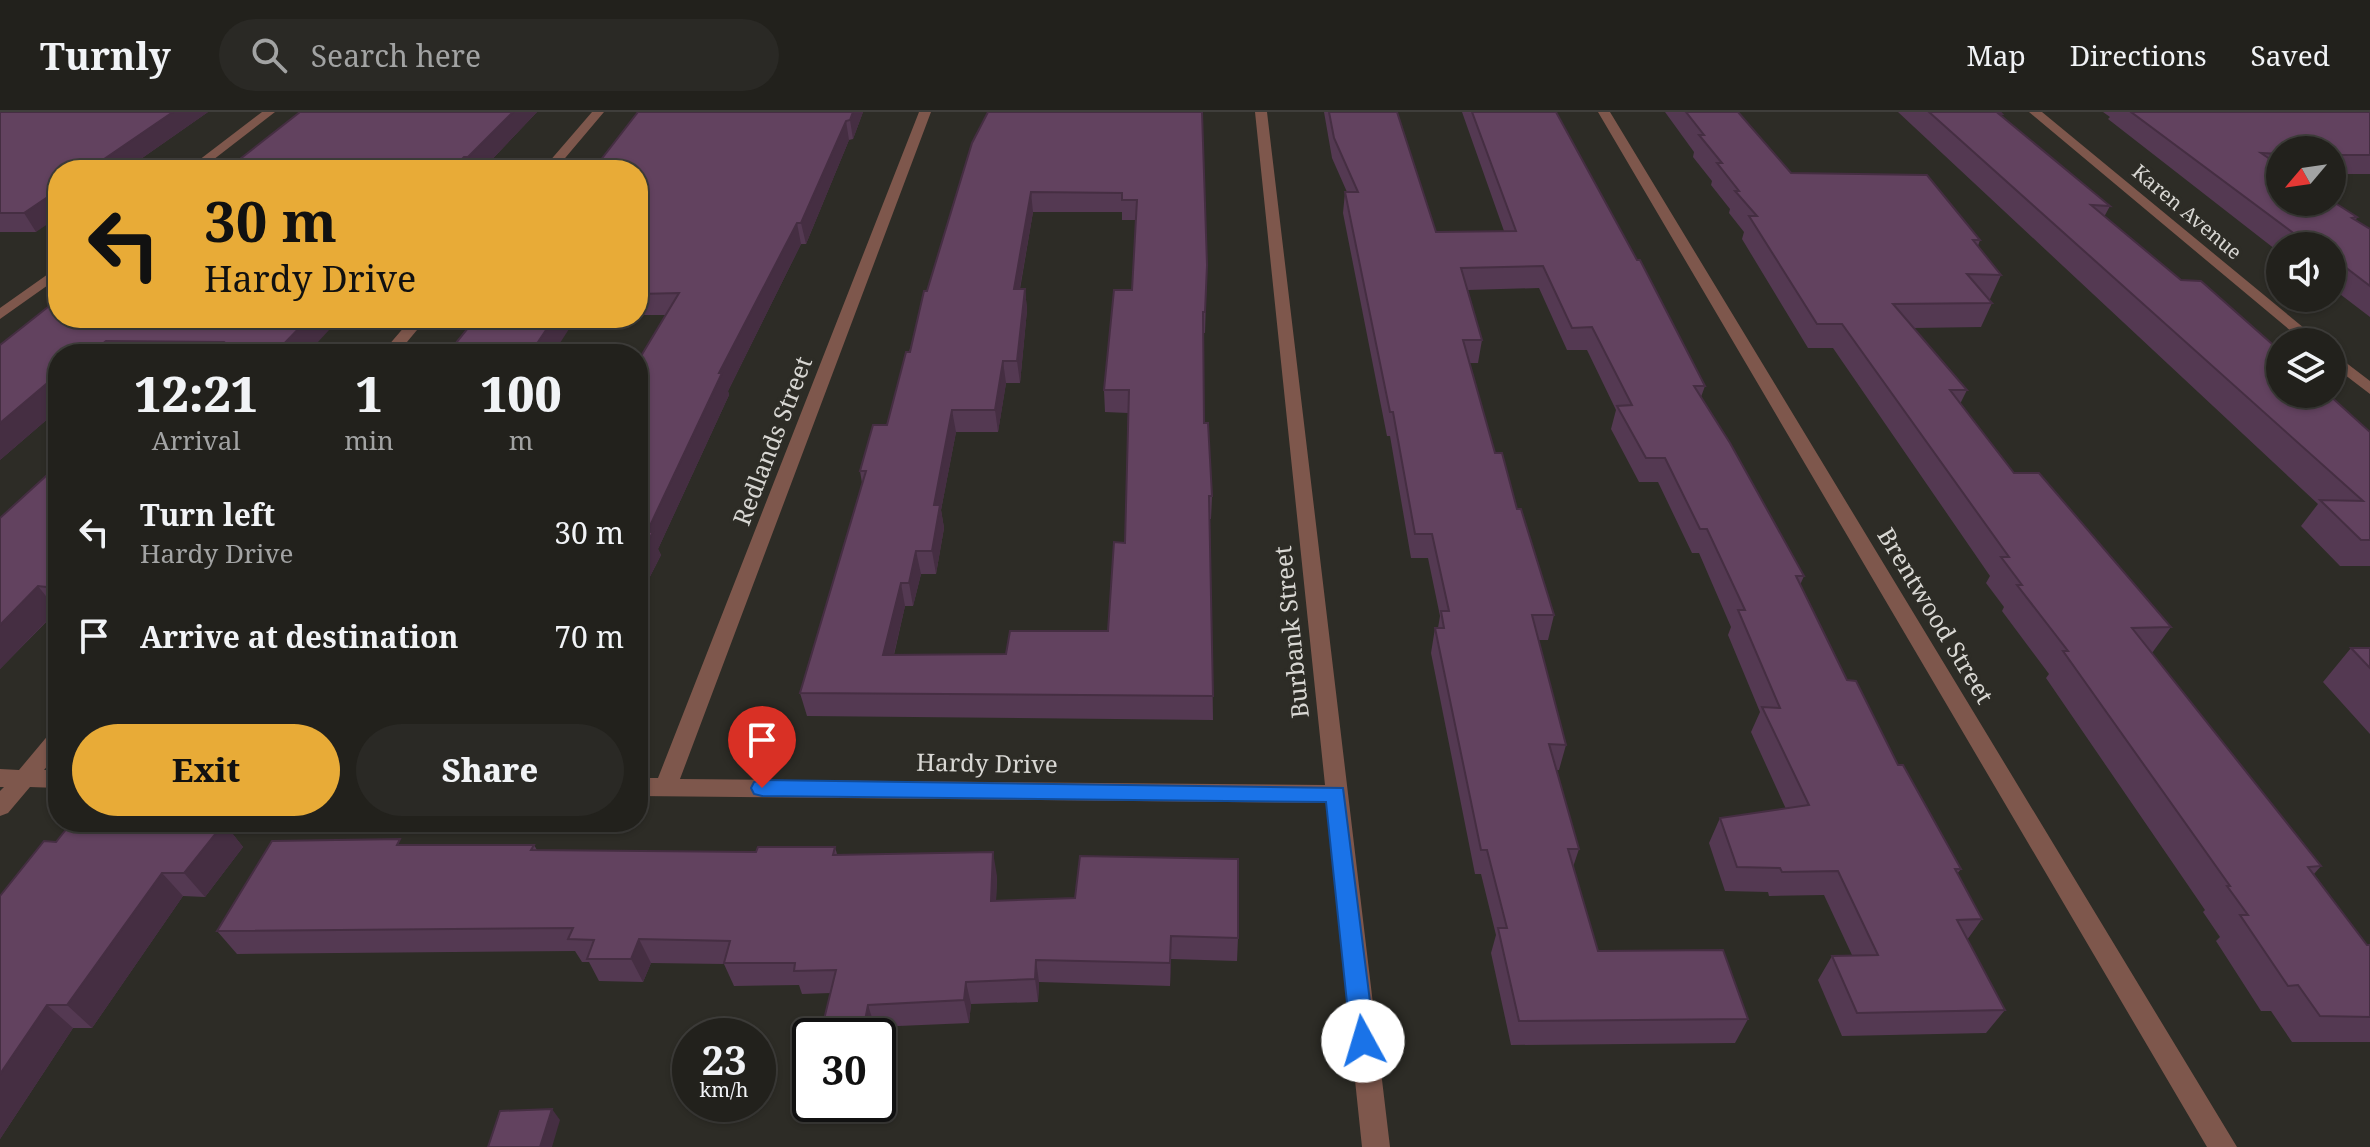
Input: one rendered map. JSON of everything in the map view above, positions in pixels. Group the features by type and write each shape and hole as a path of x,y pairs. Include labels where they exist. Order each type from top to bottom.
{"street":[{"path":"205,160 269,112"},
{"path":"557,160 598,112"},
{"name":"Redlands Street","path":"666,787 925,112"},
{"name":"Burbank Street","path":"1261,112 1376,1147"},
{"name":"Brentwood Street","path":"1604,112 2223,1147"},
{"name":"Karen Avenue","path":"2035,112 2296,328"},
{"path":"0,315 48,279"},
{"path":"398,344 411,328"},
{"path":"2346,369 2370,389"},
{"path":"0,807 48,750"},
{"path":"0,778 48,779"},
{"name":"Hardy Drive","path":"648,787 1336,794"}],"building":[{"path":"0,112 173,112 103,160 48,160 48,197 24,213 0,213"},
{"path":"300,112 513,112 468,157 461,160 239,160"},
{"path":"638,112 853,112 850,120 846,121 801,223 797,223 719,373 722,373 648,530 648,344 679,293 648,294 648,160 601,160"},
{"path":"988,112 1202,112 1207,265 1203,312 1204,423 1208,423 1212,496 1209,496 1213,696 800,693 866,471 860,471 873,425 887,425 906,352 910,352 924,291 927,291 972,143","holes":["1031,192 1122,193 1122,200 1137,200 1132,290 1114,290 1104,390 1129,390 1125,543 1114,542 1108,631 1010,631 1006,654 883,655 901,583 909,583 916,551 932,551 940,505 934,505 952,410 995,410 1003,361 1017,361 1025,289 1014,289"]},
{"path":"1329,112 1397,112 1436,232 1516,231 1472,112 1556,112 1637,260 1640,260 1705,386 1694,386 1730,443 1804,576 1796,576 1847,680 1856,681 1898,765 1903,765 1961,869 1955,869 1982,919 1957,920 2005,1010 1857,1013 1832,956 1878,955 1838,871 1782,872 1780,868 1737,867 1720,818 1809,805 1762,707 1780,708 1738,610 1745,610 1707,529 1700,529 1665,458 1646,458 1617,406 1632,405 1592,327 1572,328 1543,266 1461,268 1482,340 1463,340 1495,453 1502,453 1517,509 1521,509 1554,615 1532,615 1566,745 1549,744 1579,849 1568,849 1598,951 1723,950 1748,1019 1519,1021 1498,928 1507,928 1487,850 1481,850 1435,628 1444,628 1441,611 1449,611 1432,534 1415,534 1393,412 1390,412 1345,192 1358,192 1334,138"},
{"path":"1686,112 1738,112 1791,173 1927,175 1980,240 1973,240 2001,275 1967,274 1992,303 1893,304 1967,390 1950,390 2014,473 2039,473 2171,627 2132,628 2321,866 2308,867 2370,945 2370,1017 2320,1016 2298,985 2288,986 2240,915 2248,915 2227,886 2230,886 2063,651 2068,651 2017,585 2022,585 2001,557 2009,557 1842,324 1817,324 1749,216 1757,216 1735,191 1739,191 1717,163 1722,163 1699,135 1704,135"},
{"path":"1929,112 2000,112 2110,206 2091,205 2181,280 2201,281 2266,339 2266,408 2343,408 2370,432 2370,540 2361,540 2320,500 2363,501"},
{"path":"2131,112 2370,112 2370,155 2346,155 2346,136 2266,136 2266,153 2261,153 2266,156 2266,213"},
{"path":"2346,210 2357,217 2352,218 2370,229 2370,286 2346,268 2346,232 2292,232 2271,216 2346,216"},
{"path":"48,307 48,328 299,328 284,344 106,341 102,344 48,344 48,382 0,423 0,345"},
{"path":"468,328 547,328 537,344 455,344"},
{"path":"48,476 48,585 38,586 0,625 0,518"},
{"path":"2351,648 2370,648 2370,668"},
{"path":"64,832 217,832 184,873 162,873 67,1005 47,1005 0,1074 0,896 44,841 56,842"},
{"path":"400,839 397,845 534,845 531,850 756,852 758,847 835,847 833,855 993,852 991,901 1075,898 1080,856 1238,859 1238,938 1171,936 1170,963 1036,960 1035,979 966,982 964,1000 868,1005 865,1018 824,1018 836,970 794,971 795,963 724,963 730,941 639,939 631,959 587,959 594,940 568,939 573,928 217,931 272,841"},
{"path":"552,1109 540,1147 488,1147 500,1111"}],"route":[{"path":"762,788 1336,794 1363,1041"}]}
